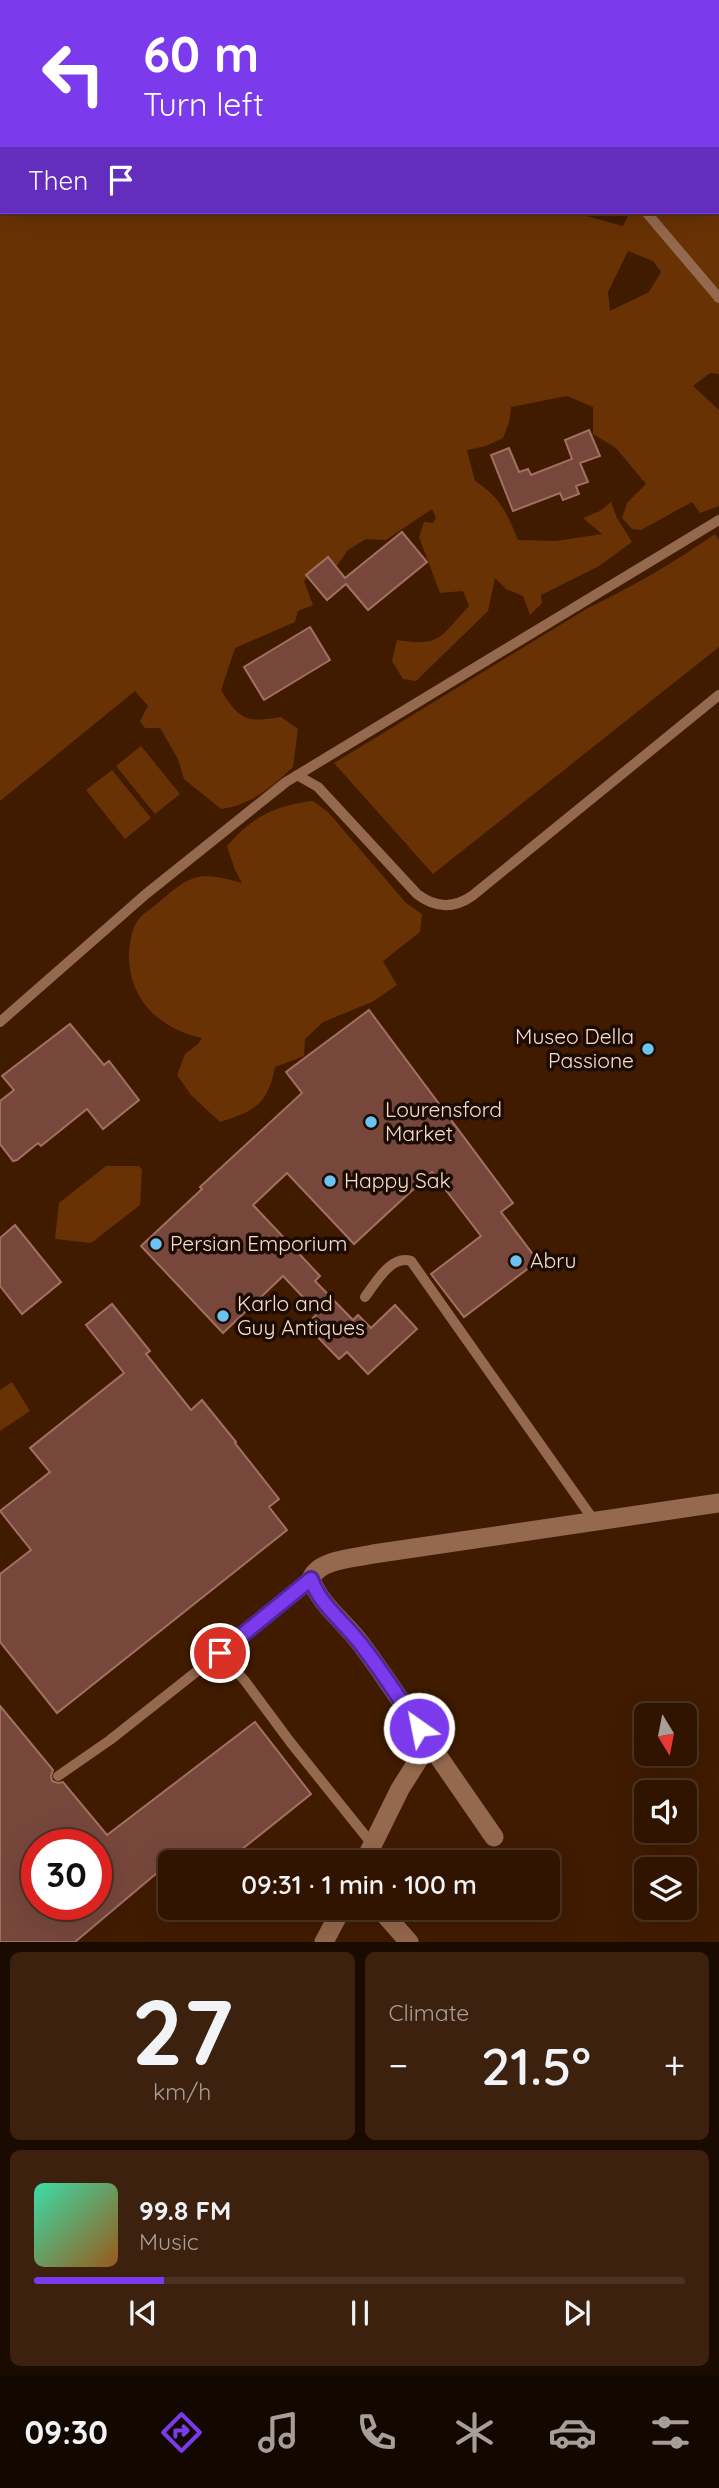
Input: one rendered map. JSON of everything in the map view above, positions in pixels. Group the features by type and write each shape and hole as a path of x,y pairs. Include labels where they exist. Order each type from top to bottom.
{"street":[{"path":"494,1837 359,1641 314,1587 311,1579 317,1569 331,1563 373,1554 719,1503"},
{"path":"370,1850 400,1789 429,1743"},
{"path":"324,1942 336,1920"},
{"path":"390,1920 409,1942"}],"lane":[{"path":"648,214 719,298"},
{"path":"0,1022 146,894 297,775 719,520"},
{"path":"297,775 318,787 417,894 435,905 455,905 472,896 719,695"},
{"path":"365,1297 395,1262 404,1259 411,1261 595,1522"},
{"path":"58,1776 110,1741 311,1579"},
{"path":"220,1653 246,1681 366,1850"}],"shaded area":[{"path":"0,214 583,214 623,226 629,214 719,214 719,374 710,373 693,386 719,410 719,506 700,513 692,502 641,530 632,529 622,518 627,503 646,484 616,448 593,434 593,407 567,396 511,407 503,438 486,446 467,450 475,481 502,506 518,540 556,541 602,534 583,518 600,511 611,502 617,518 632,542 599,566 541,595 542,603 530,615 523,596 506,589 495,578 488,611 416,681 403,679 392,661 397,640 423,642 439,637 469,606 463,591 440,593 419,537 424,522 433,523 436,518 432,509 386,540 366,539 348,550 336,567 315,570 304,581 313,605 298,611 295,622 235,648 221,690 233,708 252,719 281,717 298,729 293,767 260,794 232,807 221,809 184,779 178,759 160,728 145,728 140,721 148,706 135,691 0,801","holes":["628,251 653,261 661,272 649,292 610,311 608,292"]},
{"path":"715,534 719,540 719,647 433,874 334,763 588,608 669,564"},
{"path":"141,746 180,794 155,814 116,766"},
{"path":"112,770 151,818 125,839 86,790"},
{"path":"313,801 328,812 406,903 422,914 420,932 383,961 397,985 372,1002 323,1022 305,1039 304,1056 275,1067 268,1090 258,1105 220,1122 191,1095 177,1075 185,1054 202,1038 186,1034 159,1019 140,997 130,968 129,951 133,931 143,915 188,881 206,876 242,883 227,846 246,827 265,814 286,806"},
{"path":"106,1166 139,1166 142,1170 140,1205 91,1243 55,1239 59,1203"},
{"path":"12,1382 30,1411 0,1431 0,1390"}],"building":[{"path":"589,430 600,456 580,463 588,482 576,486 579,494 563,500 560,493 513,511 491,455 509,448 519,472 528,469 531,475 572,459 565,440"},
{"path":"402,532 427,562 368,610 346,584 327,600 306,575 328,557 345,578"},
{"path":"310,627 330,660 264,700 244,667"},
{"path":"369,1010 513,1203 501,1212 538,1261 464,1317 431,1274 481,1236 432,1172 354,1244 287,1173 253,1205 320,1276 315,1281 353,1320 358,1315 371,1328 395,1305 417,1329 368,1374 347,1352 339,1359 306,1325 318,1313 283,1276 223,1333 141,1246 202,1189 200,1187 302,1093 286,1072"},
{"path":"70,1024 104,1065 109,1061 139,1100 103,1129 87,1109 41,1146 38,1143 13,1161 0,1144 0,1101 14,1090 2,1076"},
{"path":"15,1225 61,1282 22,1314 0,1286 0,1238"},
{"path":"112,1304 150,1351 146,1354 191,1410 202,1400 236,1442 279,1499 269,1507 287,1530 57,1713 0,1642 0,1574 31,1550 0,1511 50,1472 30,1448 124,1373 86,1325"},
{"path":"0,1706 53,1770 52,1781 63,1782 102,1829 21,1829 21,1920 101,1920 75,1942 0,1942"},
{"path":"255,1722 311,1794 241,1850 158,1850 158,1872 112,1911 112,1831"}],"place":[{"name":"Museo Della Passione","path":"648,1049"},
{"name":"Lourensford Market","path":"371,1122"},
{"name":"Happy Sak","path":"330,1181"},
{"name":"Persian Emporium","path":"156,1244"},
{"name":"Abru","path":"516,1261"},
{"name":"Karlo and Guy Antiques","path":"223,1316"}],"route":[{"path":"220,1653 311,1579 327,1605 359,1641 399,1696 419,1728"}]}
